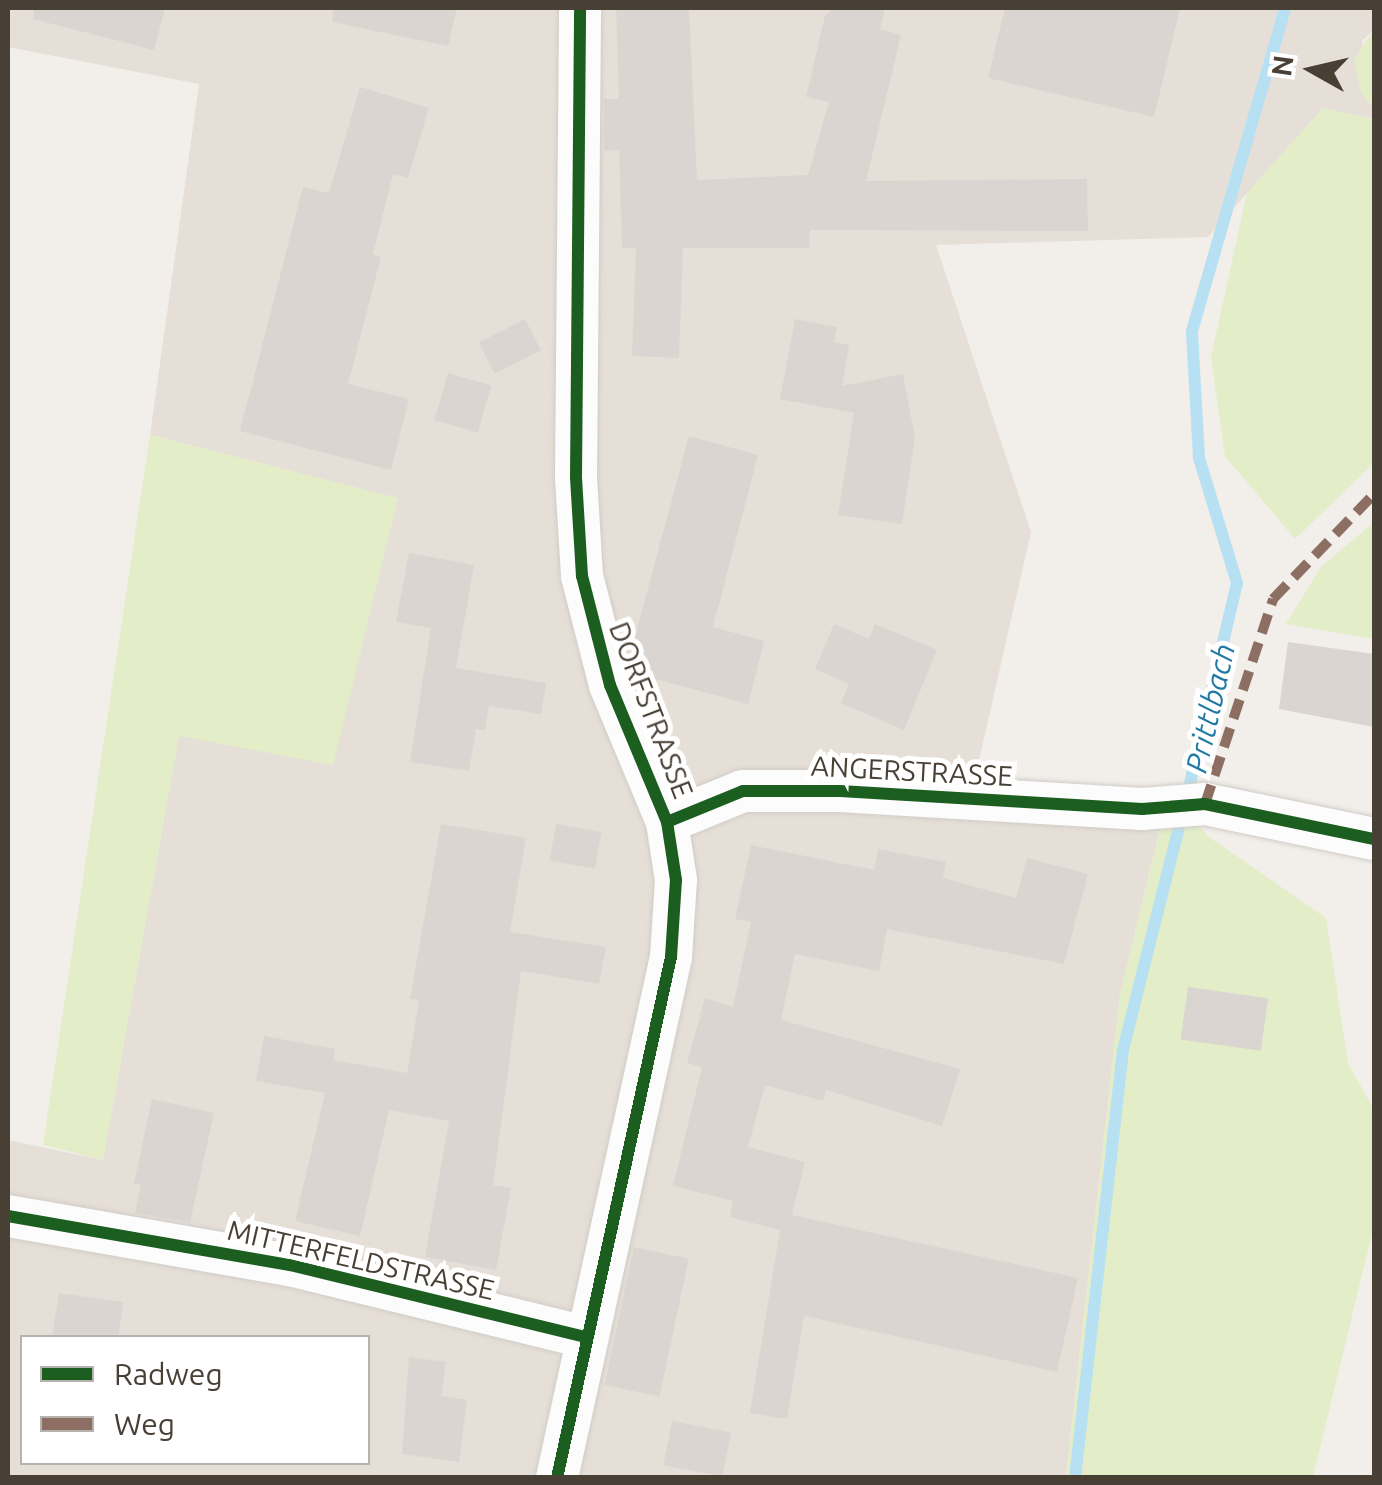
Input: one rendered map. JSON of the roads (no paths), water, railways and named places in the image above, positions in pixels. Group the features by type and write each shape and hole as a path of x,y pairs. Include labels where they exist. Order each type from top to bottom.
{"street":[{"name":"DORFSTRASSE","path":"557,1478 671,957 676,880 668,822 610,685 582,576 576,477 580,8"},
{"name":"ANGERSTRASSE","path":"668,822 743,791 1160,808 1205,804 1374,839"},
{"name":"MITTERFELDSTRASSE","path":"8,1216 290,1265 585,1338"}],"waterway":[{"name":"Prittlbach","path":"1187,796 1237,583 1199,458 1192,331 1285,8"},
{"name":"Prittlbach","path":"1075,1478 1123,1050 1182,815"}]}
